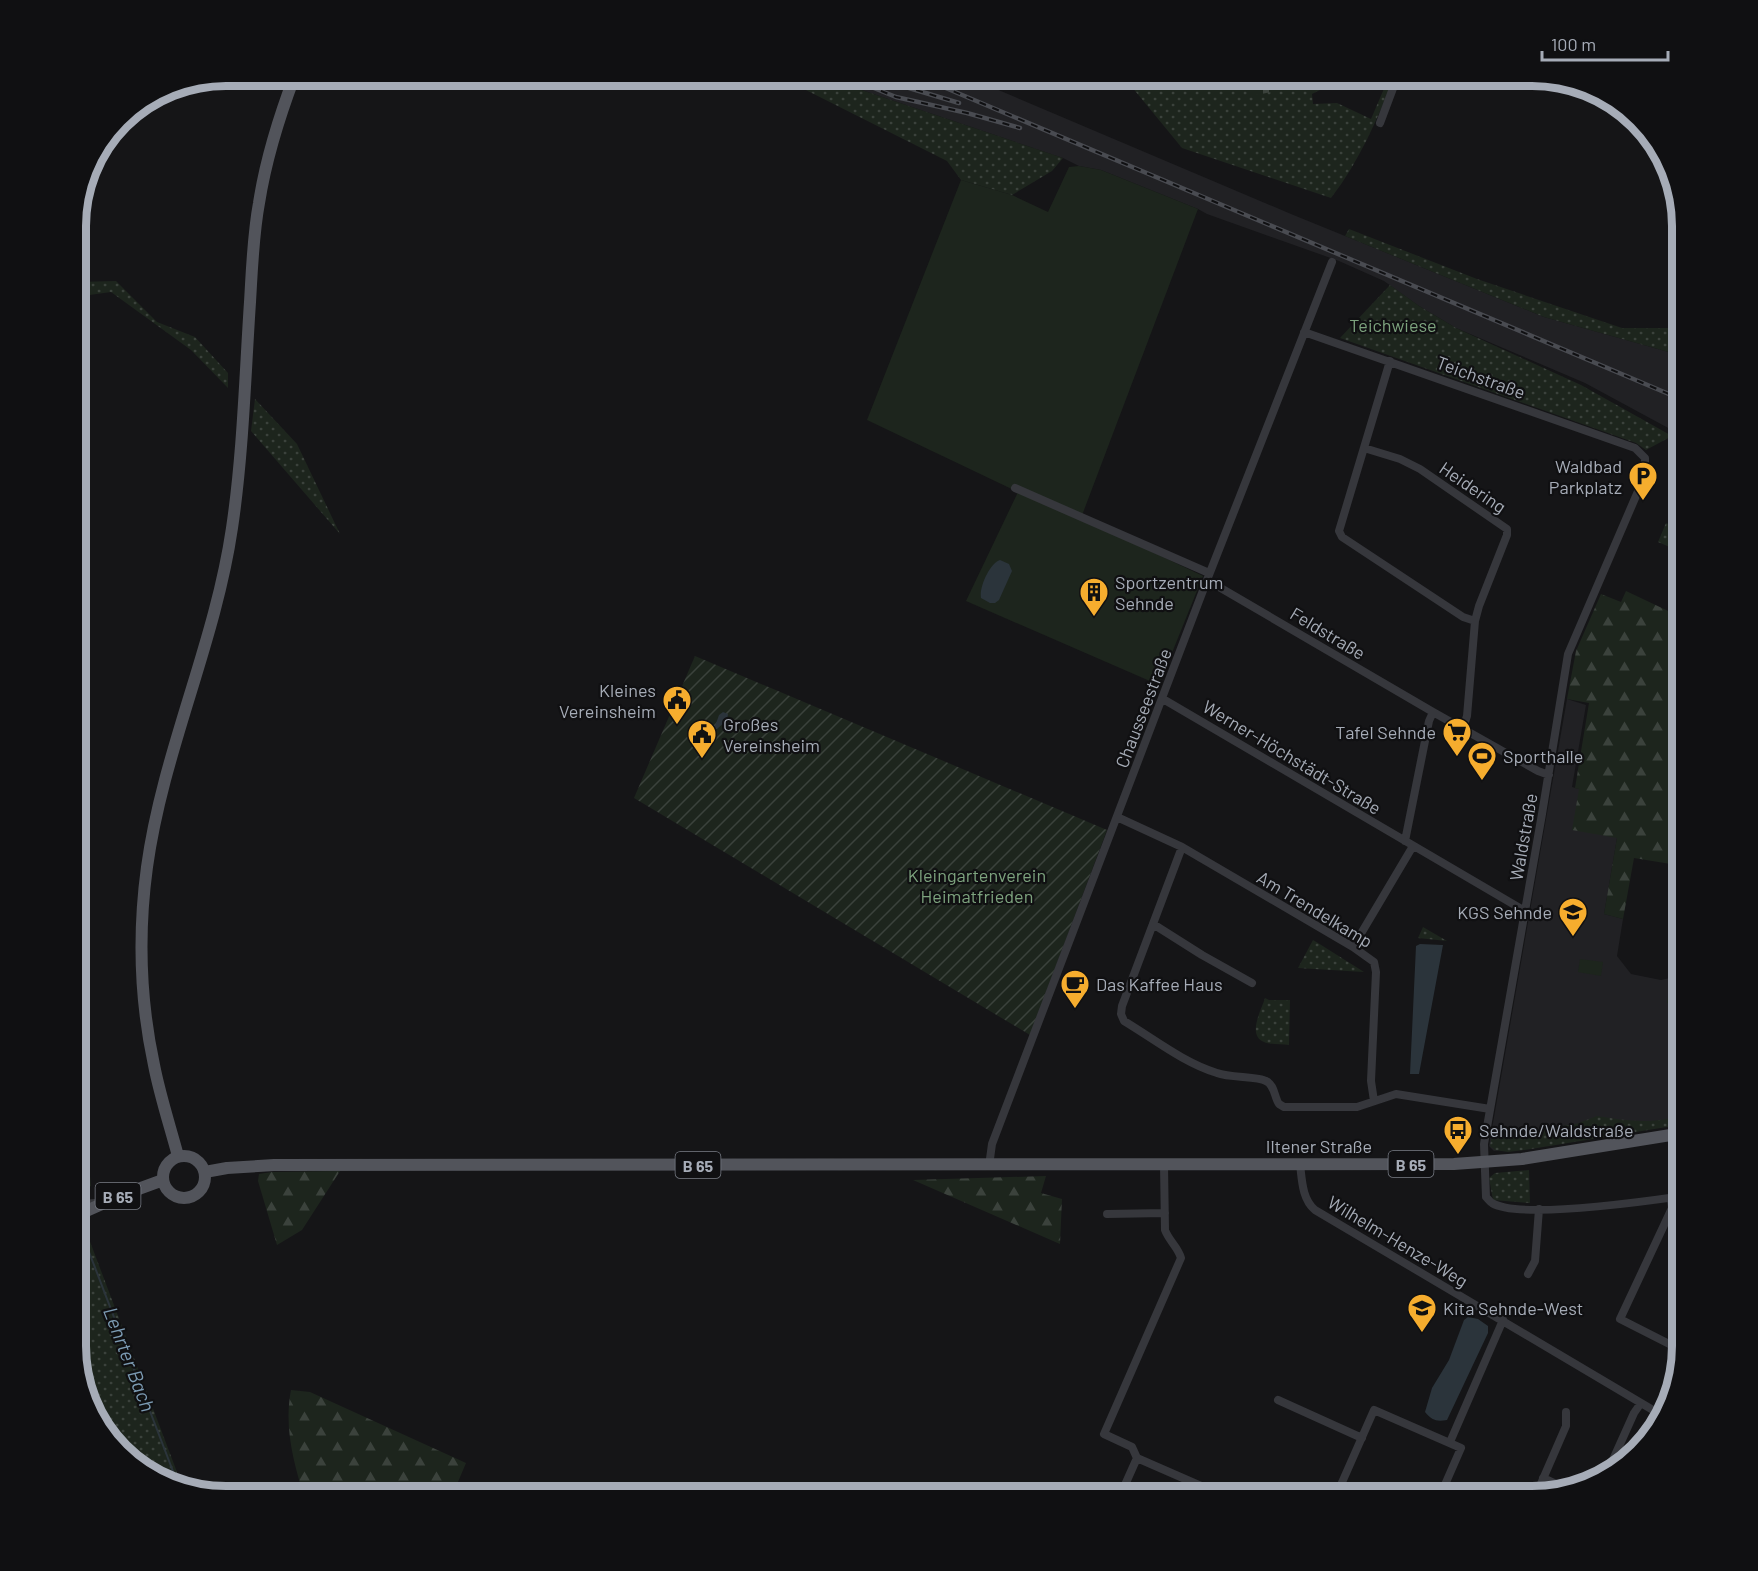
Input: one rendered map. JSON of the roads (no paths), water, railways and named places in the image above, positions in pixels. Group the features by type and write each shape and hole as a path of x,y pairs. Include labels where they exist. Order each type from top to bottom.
{"main road":[{"path":"177,1156 153,1063 143,1000 142,915 147,866 156,820 220,588 232,529 238,481 258,205 273,137 291,86"},
{"name":"Iltener Straße","path":"989,1166 1484,1163 1672,1135"},
{"path":"177,1156 192,1156 205,1172 204,1186 195,1196 188,1198 181,1198 169,1192 163,1180 164,1168 177,1156"},
{"name":"B 65","path":"205,1172 226,1168 274,1165 989,1166"},
{"name":"B 65","path":"86,1211 163,1180"}],"street":[{"path":"1380,123 1394,85"},
{"name":"Chausseestraße","path":"989,1166 992,1144 1118,818 1208,576 1332,262"},
{"name":"Teichstraße","path":"1304,332 1635,448 1645,458"},
{"path":"1390,361 1339,531 1342,537 1463,617 1475,621"},
{"name":"Heidering","path":"1364,448 1400,459 1420,469 1507,529 1475,621 1467,716 1463,728"},
{"name":"Waldstraße","path":"1539,1209 1511,1208 1491,1203 1486,1197 1484,1144 1568,654 1645,475 1645,458"},
{"name":"Feldstraße","path":"1015,488 1208,576 1433,712 1549,775"},
{"name":"Werner-Höchstädt-Straße","path":"1163,699 1525,910"},
{"path":"1353,947 1409,844 1419,773 1429,721 1433,712"},
{"name":"Am Trendelkamp","path":"1118,818 1182,847 1353,947 1374,962 1376,972 1371,1081 1374,1101"},
{"path":"1182,847 1122,1006 1121,1014 1124,1021 1204,1069 1237,1078 1263,1079 1272,1086 1279,1104 1284,1107 1357,1107 1396,1094 1490,1109"},
{"path":"1153,924 1243,980 1252,983"},
{"name":"Wilhelm-Henze-Weg","path":"1299,1164 1305,1195 1309,1204 1316,1210 1655,1412"},
{"path":"1164,1165 1165,1230 1168,1238 1179,1249 1181,1258 1104,1434 1132,1447 1137,1458 1201,1486"},
{"path":"1528,1274 1535,1261 1539,1209 1589,1208 1671,1198 1672,1208 1620,1319 1672,1345"},
{"path":"86,1204 102,1203"},
{"path":"1107,1214 1165,1213"},
{"path":"1450,1442 1503,1320"},
{"path":"1278,1400 1362,1437"},
{"path":"1613,1460 1634,1413 1641,1403"},
{"path":"1340,1486 1374,1410 1461,1448 1444,1486"},
{"path":"1540,1485 1566,1426 1566,1412"},
{"path":"1124,1486 1137,1458"},
{"path":"1543,1478 1556,1484"}],"waterway":[{"name":"Lehrter Bach","path":"86,1244 175,1476"}],"railway":[{"path":"903,85 959,103"},
{"path":"940,85 1672,395"},
{"path":"868,86 896,97 1020,128"}],"place":[{"name":"Waldbad Parkplatz","path":"1643,502"},
{"name":"Sportzentrum Sehnde","path":"1094,618"},
{"name":"Kleines Vereinsheim","path":"677,726"},
{"name":"Tafel Sehnde","path":"1457,758"},
{"name":"Großes Vereinsheim","path":"702,760"},
{"name":"Sporthalle","path":"1482,782"},
{"name":"KGS Sehnde","path":"1573,938"},
{"name":"Das Kaffee Haus","path":"1075,1010"},
{"name":"Sehnde/Waldstraße","path":"1458,1156"},
{"name":"Kita Sehnde-West","path":"1422,1334"}],"park label":[{"name":"Teichwiese","path":"1393,325"},
{"name":"Kleingartenverein Heimatfrieden","path":"977,885"}]}
